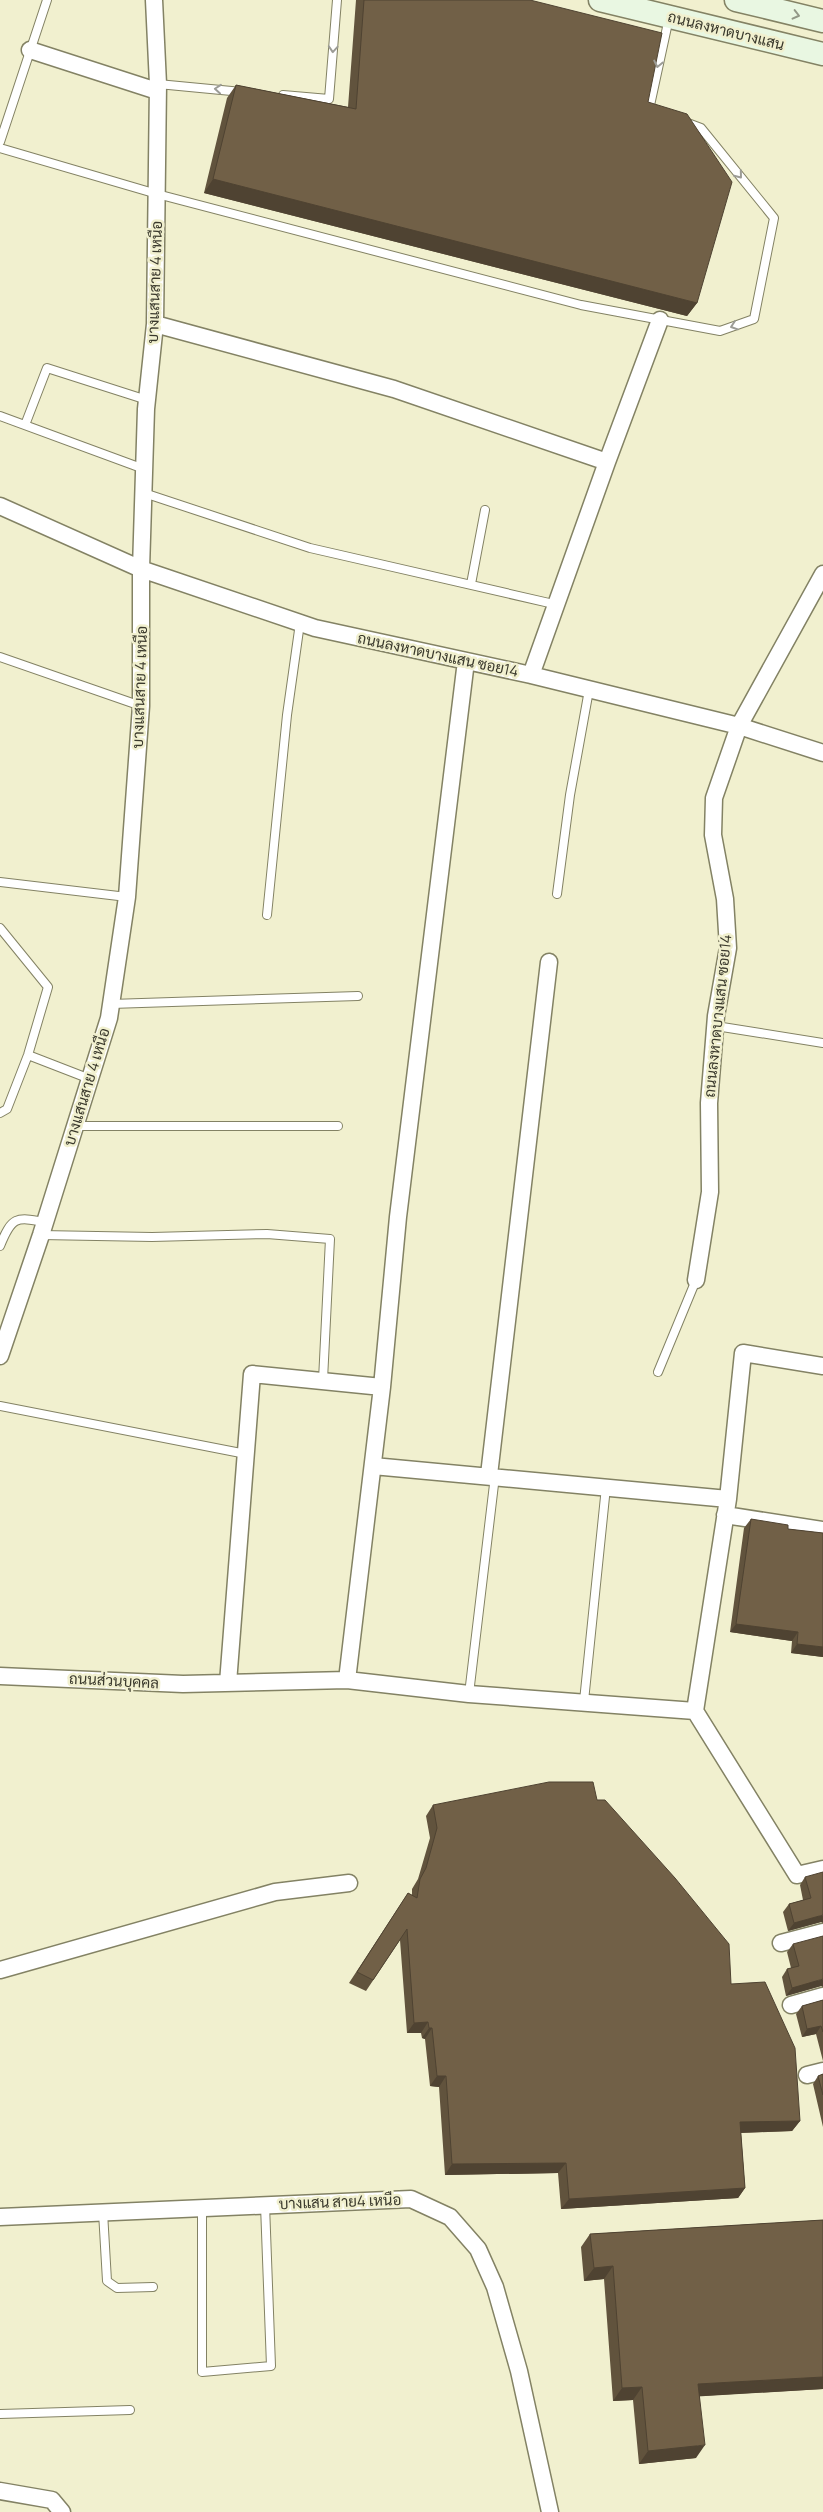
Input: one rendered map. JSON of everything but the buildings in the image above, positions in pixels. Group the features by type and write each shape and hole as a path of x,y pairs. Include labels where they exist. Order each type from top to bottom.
{"main road":[{"name":"ถนนลงหาดบางแสน","path":"600,0 823,54"},
{"path":"736,0 823,21"}],"street":[{"name":"บางแสนสาย 4 เหนือ","path":"0,1356 90,1079 111,1004 127,897 141,706 141,569 144,469 147,400 155,324 158,88 154,0"},
{"path":"30,50 158,88"},
{"path":"531,675 660,320"},
{"path":"155,324 394,389 607,462"},
{"name":"ถนนลงหาดบางแสน ซอย14","path":"0,506 141,569 314,628 531,675 739,726"},
{"name":"ถนนลงหาดบางแสน ซอย14","path":"696,1280 710,1192 709,1103 716,1026 728,948 725,899 713,835 714,798 739,726 823,574"},
{"path":"346,1680 382,1387 398,1217 466,662"},
{"path":"739,726 823,753"},
{"path":"492,1476 548,962"},
{"path":"823,1366 742,1353 727,1507 695,1711 797,1875 823,1869"},
{"path":"228,1683 252,1374 382,1387"},
{"path":"373,1466 606,1487 727,1507 823,1530"},
{"name":"ถนนส่วนบุคคล","path":"0,1676 182,1684 346,1680 469,1694 584,1701 695,1711"},
{"path":"0,1970 275,1892 349,1883"},
{"path":"781,1943 823,1932"},
{"path":"791,2005 823,1996"},
{"path":"807,2075 823,2071"},
{"name":"บางแสน สาย4 เหนือ","path":"0,2217 411,2199 450,2218 478,2249 495,2287 519,2371 550,2512"},
{"path":"0,2492 52,2500 62,2512"}],"lane":[{"path":"0,142 47,0"},
{"path":"272,94 329,99 337,0"},
{"path":"657,113 648,110 669,17"},
{"path":"158,88 186,87 253,92"},
{"path":"0,148 157,194 582,304 720,331 754,319 774,218 701,128 675,119"},
{"path":"25,425 47,368 147,400"},
{"path":"0,416 144,469"},
{"path":"144,493 310,548 558,605"},
{"path":"471,584 485,510"},
{"path":"267,915 287,715 300,623"},
{"path":"0,657 141,706"},
{"path":"557,894 570,795 589,690"},
{"path":"0,882 127,897"},
{"path":"0,928 48,987 28,1055 6,1109 0,1113"},
{"path":"111,1004 358,996"},
{"path":"716,1026 823,1043"},
{"path":"28,1055 90,1079"},
{"path":"75,1126 338,1126"},
{"path":"0,1246 13,1221 20,1218 43,1228 152,1236 267,1234 330,1239 323,1380"},
{"path":"658,1372 696,1280"},
{"path":"0,1406 246,1454"},
{"path":"469,1694 492,1476"},
{"path":"584,1701 606,1487"},
{"path":"202,2208 202,2372 271,2366 265,2205"},
{"path":"104,2212 107,2281 117,2288 153,2287"},
{"path":"0,2414 130,2410"}]}
